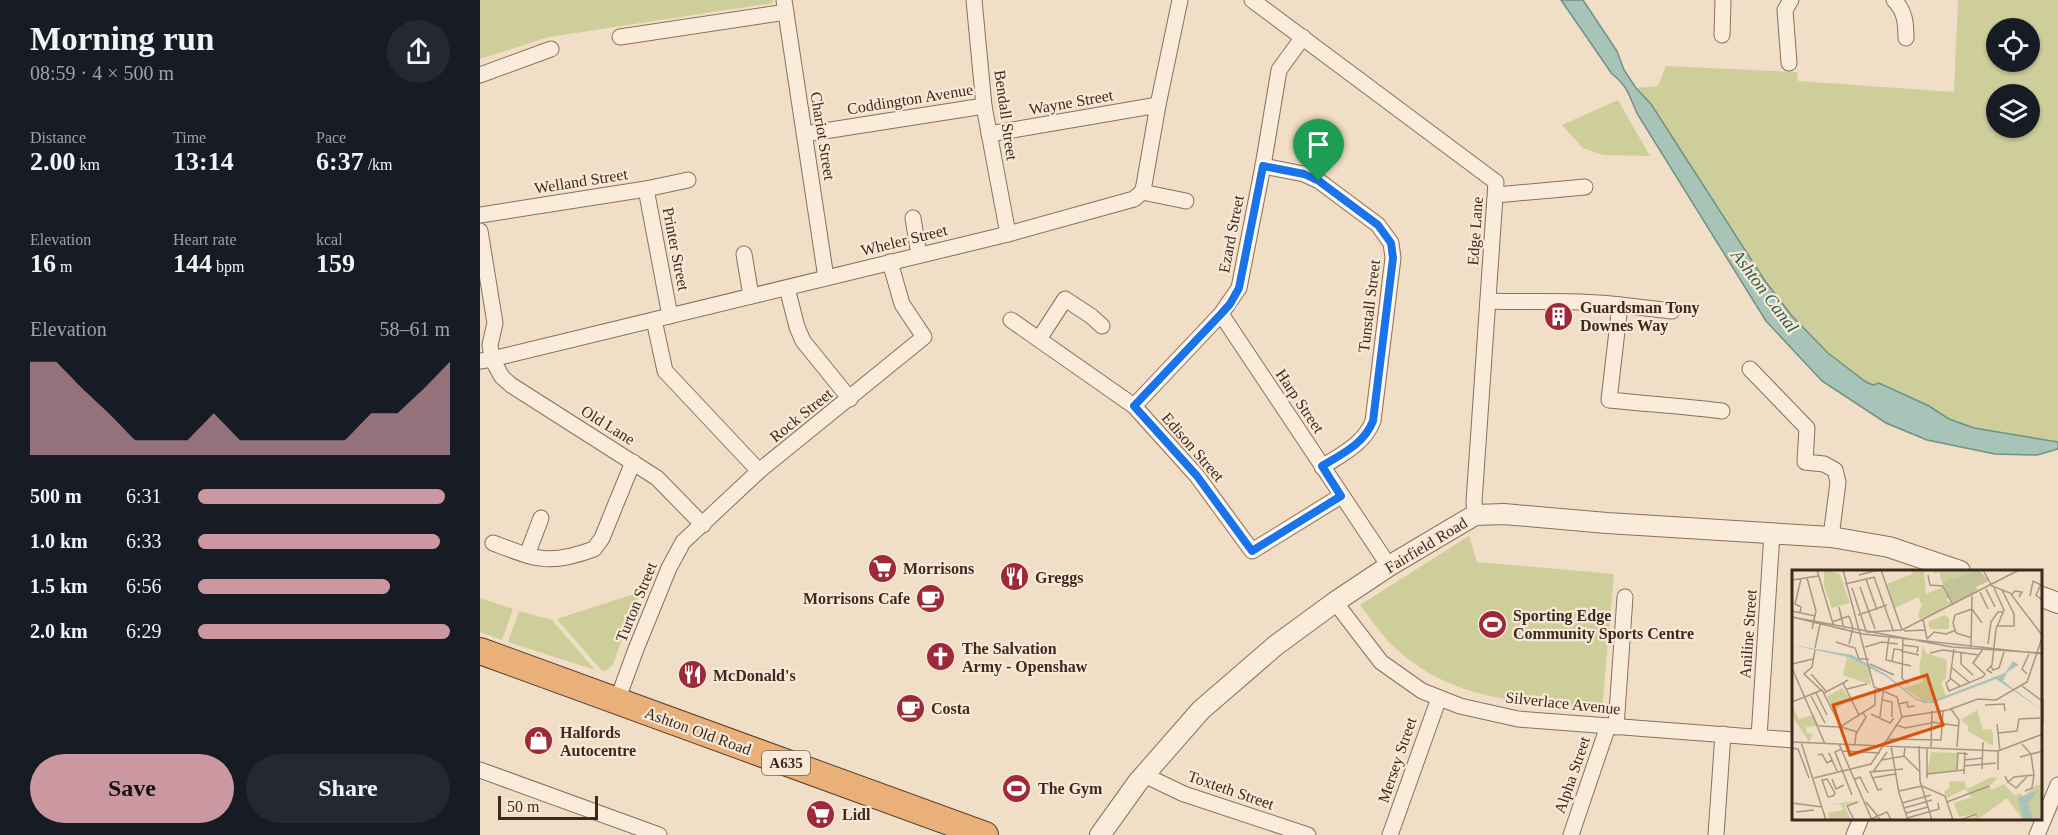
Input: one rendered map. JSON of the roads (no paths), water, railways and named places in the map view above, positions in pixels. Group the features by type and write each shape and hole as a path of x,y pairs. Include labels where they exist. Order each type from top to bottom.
{"highway":[{"name":"Ashton Old Road","path":"480,651 617,701 945,828 985,835"}],"street":[{"name":"Bendall Street","path":"974,0 984,106 1008,234"},
{"path":"1180,0 1142,192 1186,201"},
{"name":"Edge Lane","path":"1251,0 1270,6 1303,37 1496,182 1474,502 1475,515"},
{"path":"1722,0 1722,35"},
{"path":"1789,63 1785,16 1787,5 1791,0"},
{"path":"1894,0 1905,20 1906,38"},
{"path":"620,37 785,6"},
{"name":"Chariot Street","path":"785,6 826,278"},
{"name":"Ezard Street","path":"1134,406 1230,304 1239,288 1279,70 1303,37"},
{"path":"480,75 551,49"},
{"name":"Wayne Street","path":"989,134 1158,105"},
{"name":"Coddington Avenue","path":"806,134 984,106"},
{"name":"Tunstall Street","path":"1263,166 1304,174 1319,181 1378,225 1391,243 1393,258 1373,421 1370,429 1359,442 1322,466"},
{"name":"Welland Street","path":"480,215 646,189 688,180"},
{"path":"1496,195 1585,187"},
{"name":"Printer Street","path":"646,189 670,316"},
{"name":"Wheler Street","path":"486,360 1008,234 1114,206 1134,199 1142,192"},
{"path":"913,218 919,255"},
{"path":"480,231 495,323 486,360"},
{"path":"744,254 751,296"},
{"name":"Rock Street","path":"703,525 759,471 924,337 902,304 890,262"},
{"path":"787,288 797,327 803,340 850,399"},
{"path":"1039,339 1065,299 1102,326"},
{"path":"1488,301 1528,303 1586,301 1672,311"},
{"path":"1620,305 1609,400 1722,411"},
{"name":"Harp Street","path":"1221,314 1389,566"},
{"path":"654,320 665,371 759,471"},
{"name":"Edison Street","path":"1011,320 1134,406 1197,476 1252,551 1341,496"},
{"name":"Old Lane","path":"486,360 511,386 657,478 703,525"},
{"path":"1750,369 1807,428 1805,462 1824,464 1835,470 1838,482 1831,537"},
{"path":"493,543 540,560 553,560 594,549 602,538 633,462"},
{"name":"Fairfield Road","path":"1100,835 1144,775 1201,710 1275,646 1389,566 1475,515 1504,514 1831,537 1889,547 1955,570"},
{"path":"527,555 541,518"},
{"name":"Turton Street","path":"617,701 669,568 683,542 703,525"},
{"name":"Aniline Street","path":"1759,737 1772,533"},
{"name":"Alpha Street","path":"1571,835 1612,726 1625,597"},
{"path":"2043,597 2058,603"},
{"name":"Silverlace Avenue","path":"1335,602 1381,662 1422,691 1460,706 1518,719 1792,740"},
{"name":"Mersey Street","path":"1390,835 1439,698"},
{"path":"1716,835 1723,734"},
{"path":"480,770 659,835"},
{"name":"Toxteth Street","path":"1144,775 1184,794 1281,831 1308,835"},
{"path":"2043,818 2053,791"},
{"path":"1854,835 1861,820"},
{"path":"2037,835 2042,820"}],"water":[{"name":"Ashton Canal","path":"1561,0 1583,0 1617,51 1624,70 1651,104 1765,281 1792,316 1828,353 1866,382 1873,385 1879,383 1929,406 1949,419 1974,428 2058,442 2058,449 2037,455 1995,454 1927,440 1886,423 1822,381 1766,321 1638,115 1625,88 1612,74"}],"place":[{"name":"Guardsman Tony Downes Way","path":"1559,316"},
{"name":"Morrisons","path":"882,568"},
{"name":"Greggs","path":"1014,577"},
{"name":"Morrisons Cafe","path":"931,598"},
{"name":"Sporting Edge Community Sports Centre","path":"1492,624"},
{"name":"The Salvation Army - Openshaw","path":"941,657"},
{"name":"McDonald's","path":"692,675"},
{"name":"Costa","path":"910,708"},
{"name":"Halfords Autocentre","path":"539,741"},
{"name":"The Gym","path":"1017,788"},
{"name":"Lidl","path":"821,814"}]}
